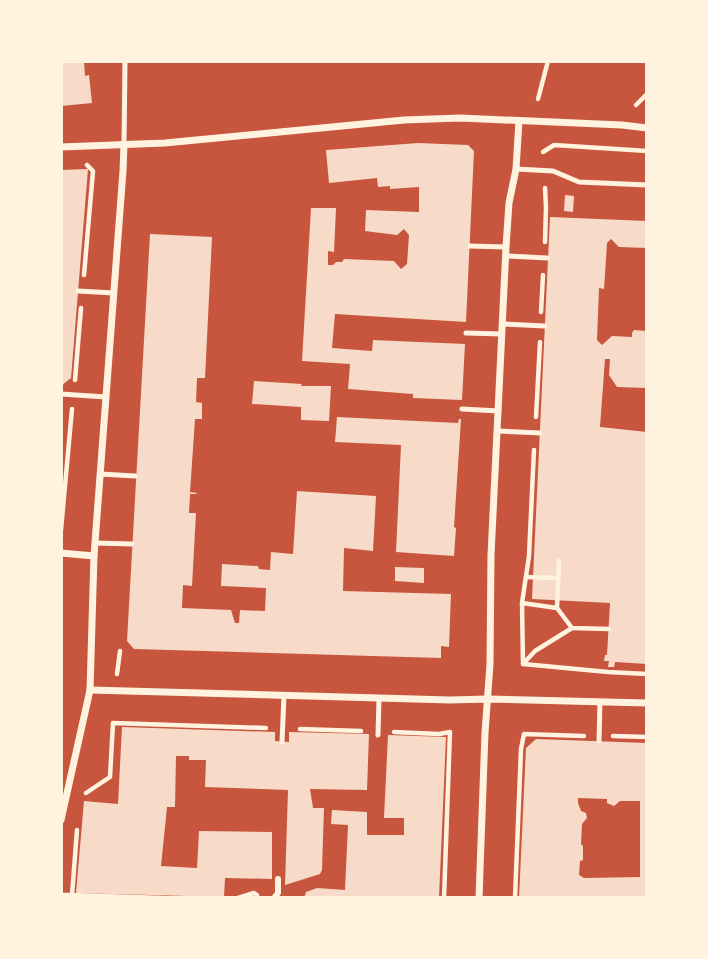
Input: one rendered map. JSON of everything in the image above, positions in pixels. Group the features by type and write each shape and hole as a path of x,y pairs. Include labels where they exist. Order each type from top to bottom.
{"street":[{"path":"61,147 165,143 404,120 460,118 647,128"},
{"path":"479,898 490,664 491,555 506,247 519,121"},
{"path":"61,820 90,690 94,556 124,144"},
{"path":"61,554 94,556"},
{"path":"90,690 647,703"},
{"path":"278,879 279,894"}],"lane":[{"path":"124,144 125,61"},
{"path":"516,169 553,171 579,181 647,185"},
{"path":"470,246 506,247"},
{"path":"506,256 547,258"},
{"path":"78,291 114,293"},
{"path":"503,324 545,326"},
{"path":"466,333 502,334"},
{"path":"61,394 106,397"},
{"path":"462,410 499,411"},
{"path":"497,431 540,433"},
{"path":"100,474 135,477"},
{"path":"95,543 132,544"},
{"path":"282,742 284,695"},
{"path":"378,733 379,698"},
{"path":"599,738 600,702"}],"path":[{"path":"538,99 548,61"},
{"path":"636,105 647,94"},
{"path":"536,152 545,152 554,145 647,151"},
{"path":"79,164 89,165 93,171 84,276"},
{"path":"61,530 82,303"},
{"path":"559,561 557,608 572,628"},
{"path":"526,577 558,578"},
{"path":"522,603 557,608"},
{"path":"530,655 572,628 608,629"},
{"path":"117,677 120,651"},
{"path":"523,664 647,674"},
{"path":"80,798 110,777 113,723 378,733 450,732 444,898"},
{"path":"515,898 521,750 524,734 599,738 647,737"},
{"path":"72,897 78,826"},
{"path":"241,897 254,894 261,898"},
{"path":"61,895 163,898"}],"building":[{"path":"61,61 84,61 85,76 89,75 92,103 61,106"},
{"path":"418,143 468,145 474,151 466,322 335,314 332,348 372,351 373,340 465,344 462,400 413,398 413,394 348,389 350,364 302,361 311,208 336,208 334,252 328,251 328,265 342,262 344,259 394,261 401,269 407,264 409,235 404,229 397,235 365,231 366,210 419,212 419,187 378,187 377,178 329,183 326,150"},
{"path":"88,169 71,378 61,386 61,170"},
{"path":"565,195 574,196 573,212 564,211"},
{"path":"550,217 647,221 647,248 619,247 611,239 607,243 604,289 599,288 597,340 602,345 612,336 632,337 634,330 647,331 647,388 617,387 609,375 610,359 605,359 600,427 647,432 647,664 615,662 614,667 608,667 609,661 604,661 607,655 610,603 532,599"},
{"path":"150,234 212,237 205,378 197,378 196,402 202,403 202,419 195,419 190,492 197,493 190,494 189,513 196,513 192,586 183,585 182,608 231,610 235,623 239,623 240,610 265,611 266,588 221,586 222,564 258,566 259,569 270,570 271,552 293,554 297,491 376,496 373,551 344,548 343,591 451,594 449,647 441,646 441,658 134,649 127,641"},
{"path":"254,381 331,386 329,421 301,420 301,407 252,404"},
{"path":"337,417 458,423 461,419 454,556 396,552 401,445 335,442"},
{"path":"395,567 424,568 424,583 395,581"},
{"path":"122,727 275,732 275,741 289,742 289,732 369,734 367,790 310,789 313,808 324,808 322,870 320,874 285,885 288,790 205,787 206,760 189,760 189,756 176,756 175,807 167,807 161,866 197,868 199,831 272,832 272,879 225,878 224,897 76,893 84,801 118,804"},
{"path":"388,735 446,737 439,898 304,898 306,892 317,888 345,890 348,825 331,824 332,810 367,812 367,835 404,835 404,818 384,818"},
{"path":"536,739 647,743 647,898 519,898 526,748","holes":["578,798 607,799 607,803 614,806 620,801 640,801 640,877 584,878 579,875 580,861 583,860 582,824 587,818 586,813 581,811"]}]}
